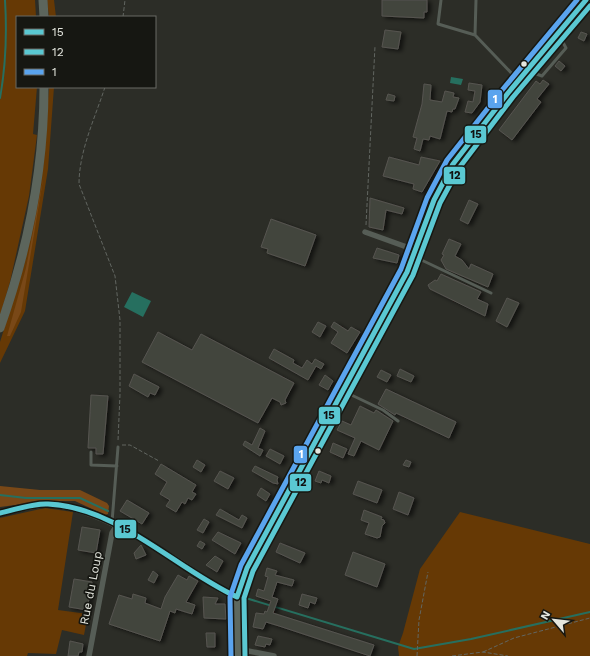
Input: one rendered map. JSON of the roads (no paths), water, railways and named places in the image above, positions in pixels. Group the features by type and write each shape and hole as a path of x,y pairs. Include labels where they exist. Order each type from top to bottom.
{"main road":[{"path":"43,0 44,16"},
{"path":"238,653 237,596 247,568 407,272 434,200 454,164 518,80 586,0"},
{"path":"0,328 15,282 33,198 38,168 44,88"}],"street":[{"path":"366,232 414,253"},
{"path":"0,513 46,504 66,506 88,512 115,524 222,590 237,596"},
{"name":"Rue du Loup","path":"89,656 112,533 115,524"},
{"path":"238,653 274,656"}],"lane":[{"path":"440,0 438,24 475,36 518,80"},
{"path":"475,36 476,0"},
{"path":"527,70 542,76 566,48 558,33"},
{"path":"414,253 491,294"},
{"path":"343,391 383,410 398,421"},
{"path":"115,524 111,515 118,447"},
{"path":"91,452 91,465 117,466"}],"waterway":[{"path":"0,98 6,49 5,0"},
{"path":"0,495 26,498 80,498 108,511"},
{"path":"249,599 414,649 471,639 590,612"}]}
